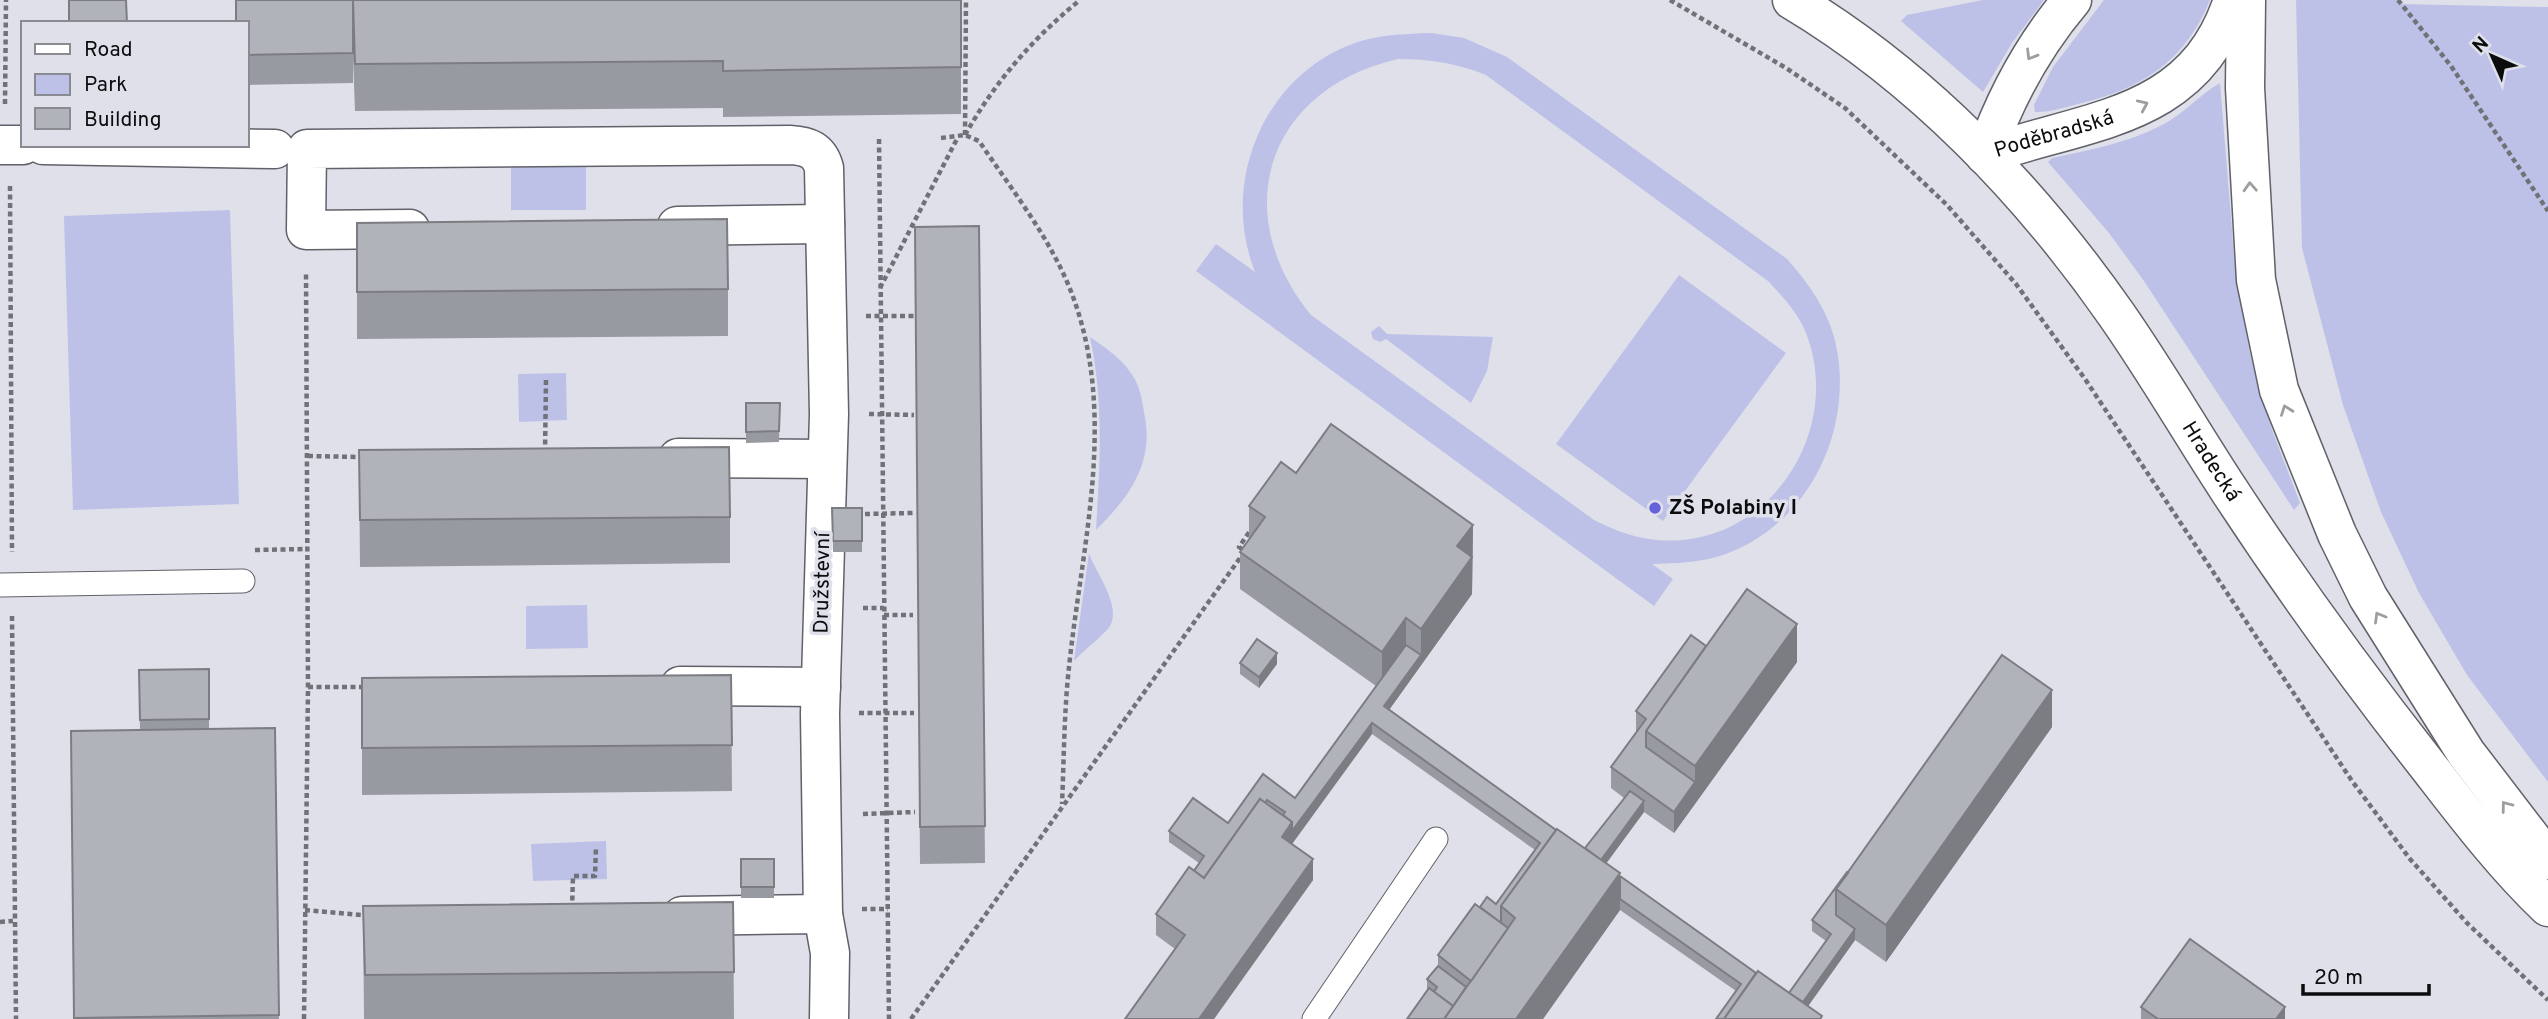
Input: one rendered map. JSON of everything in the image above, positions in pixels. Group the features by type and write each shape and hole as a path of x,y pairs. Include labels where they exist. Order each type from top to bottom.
{"street":[{"name":"Poděbradská","path":"1792,0 1868,51 1985,155 2122,114 2149,103 2178,85 2196,68 2215,43 2232,0"},
{"path":"1985,155 2010,92 2027,62 2071,0"},
{"path":"2246,0 2245,88 2256,280 2279,390 2337,534 2379,617 2466,753 2548,860"},
{"name":"Družstevní","path":"306,230 307,149 790,145 814,150 824,168 829,414 821,700 823,914 831,953 829,1019"},
{"path":"147,147 275,149"},
{"name":"Hradecká","path":"1985,155 2056,233 2115,313 2301,598 2388,715 2502,859 2548,907"},
{"path":"647,226 825,224"},
{"path":"306,230 443,228"},
{"path":"639,458 826,459"},
{"path":"647,686 821,700"},
{"path":"640,916 823,914"}],"lane":[{"path":"6,585 243,581"},
{"path":"1314,1019 1436,839"}],"path":[{"path":"6,0 3,87 19,145 6,585 16,1019"},
{"path":"965,135 966,0"},
{"path":"965,135 985,100 1009,68 1053,22 1080,0"},
{"path":"1670,0 1786,68 1845,108 1947,205 1982,244 2016,284 2085,379 2352,781 2410,859 2467,923 2548,1000"},
{"path":"2398,0 2451,66 2548,211"},
{"path":"941,138 965,135 979,141 1038,228 1072,295 1092,372 1093,490 1069,668 1062,804"},
{"path":"880,288 958,136"},
{"path":"879,139 889,1019"},
{"path":"304,1019 308,687 306,230"},
{"path":"545,457 546,380"},
{"path":"308,456 361,457"},
{"path":"911,1019 1245,551 1239,547 1255,524"},
{"path":"884,615 913,615"},
{"path":"308,687 367,687"},
{"path":"821,700 885,713 914,713"},
{"path":"822,815 915,811"},
{"path":"572,917 573,876 595,876 596,846"},
{"path":"305,910 362,915"},
{"path":"0,922 13,921"}],"green space":[{"path":"1983,0 2044,0 2012,43 1983,92 1901,21 1907,15"},
{"path":"2104,0 2210,0 2188,40 2158,70 2141,81 2101,98 2057,110 2035,112 2034,105 2053,67"},
{"path":"2296,0 2400,0 2400,4 2548,7 2548,782 2467,675 2419,593 2381,512 2343,405 2302,248"},
{"path":"1431,33 1464,38 1507,57 1787,259 1813,292 1826,316 1838,356 1840,388 1828,450 1815,478 1797,503 1775,525 1749,543 1712,558 1652,564 1673,579 1654,606 1196,271 1216,244 1255,272 1245,237 1243,202 1247,167 1258,134 1276,103 1299,77 1327,56 1361,41","holes":["1398,59 1432,61 1486,75 1768,281 1790,306 1806,333 1815,372 1814,411 1804,447 1785,481 1759,508 1727,528 1690,539 1649,539 1607,526 1594,520 1311,315 1285,276 1271,236 1267,197 1274,160 1291,126 1317,97 1353,74"]},
{"path":"2220,83 2235,267 2250,353 2272,430 2300,503 2294,510 2144,281 2109,233 2048,162 2052,158 2136,137 2170,120"},
{"path":"511,166 586,166 586,210 511,210"},
{"path":"230,210 239,504 73,510 64,216"},
{"path":"1679,275 1786,353 1663,521 1556,444"},
{"path":"1379,326 1387,334 1493,337 1487,371 1471,403 1386,339 1380,342 1373,339 1371,332"},
{"path":"1090,337 1117,357 1133,376 1141,396 1146,430 1143,463 1137,477 1119,504 1096,530 1100,457 1099,409"},
{"path":"566,373 567,420 519,422 518,374"},
{"path":"1089,553 1110,599 1113,618 1110,626 1074,661"},
{"path":"587,605 588,648 526,649 526,606"},
{"path":"606,841 607,879 533,881 531,844"}],"building":[{"path":"69,0 126,0 127,21 69,21"},
{"path":"236,0 353,0 353,53 248,55 248,21 236,21"},
{"path":"353,0 961,0 961,67 723,71 723,61 355,64"},
{"path":"727,219 728,289 357,292 357,223"},
{"path":"979,226 985,826 920,827 915,227"},
{"path":"746,403 780,403 779,431 746,432"},
{"path":"1331,424 1473,525 1457,546 1472,557 1421,629 1406,618 1382,652 1240,552 1265,517 1249,506 1281,462 1296,473"},
{"path":"729,447 730,517 360,520 359,450"},
{"path":"832,508 862,508 862,541 833,541"},
{"path":"1747,589 1797,624 1695,766 1646,731"},
{"path":"1691,635 1706,646 1646,731 1646,747 1695,782 1674,812 1611,767 1646,719 1636,711"},
{"path":"1257,639 1277,653 1259,677 1240,663"},
{"path":"1406,645 1421,655 1384,706 1556,830 1501,906 1501,923 1480,907 1487,897 1496,904 1540,843 1372,723 1292,831 1292,822 1283,815 1285,812 1267,800 1265,803 1260,799 1204,878 1194,871 1204,856 1169,831 1193,798 1228,823 1263,774 1295,798"},
{"path":"2002,655 2052,690 1886,925 1836,889"},
{"path":"209,669 209,719 140,720 139,670"},
{"path":"731,675 732,745 362,748 362,678"},
{"path":"275,728 279,1015 74,1018 71,731"},
{"path":"1630,791 1644,801 1601,860 1585,848"},
{"path":"1260,799 1292,822 1282,837 1313,859 1199,1019 1125,1019 1185,935 1156,914 1189,867 1204,878"},
{"path":"1557,829 1620,873 1516,1019 1444,1019 1515,918 1501,906"},
{"path":"741,859 774,859 774,887 741,887"},
{"path":"1847,872 1836,889 1836,915 1855,929 1803,1002 1789,993 1831,934 1812,920"},
{"path":"1620,876 1756,973 1724,1019 1716,1019 1741,984 1620,899"},
{"path":"733,902 734,972 365,975 363,906"},
{"path":"1475,904 1508,928 1471,981 1438,955"},
{"path":"2190,939 2285,1007 2276,1019 2158,1019 2141,1007"},
{"path":"1438,966 1466,987 1453,1006 1434,992 1437,987 1427,979"},
{"path":"1758,971 1822,1016 1820,1019 1724,1019"},
{"path":"1429,988 1453,1006 1444,1019 1407,1019"}],"place":[{"name":"ZŠ Polabiny I","path":"1655,508"}]}
